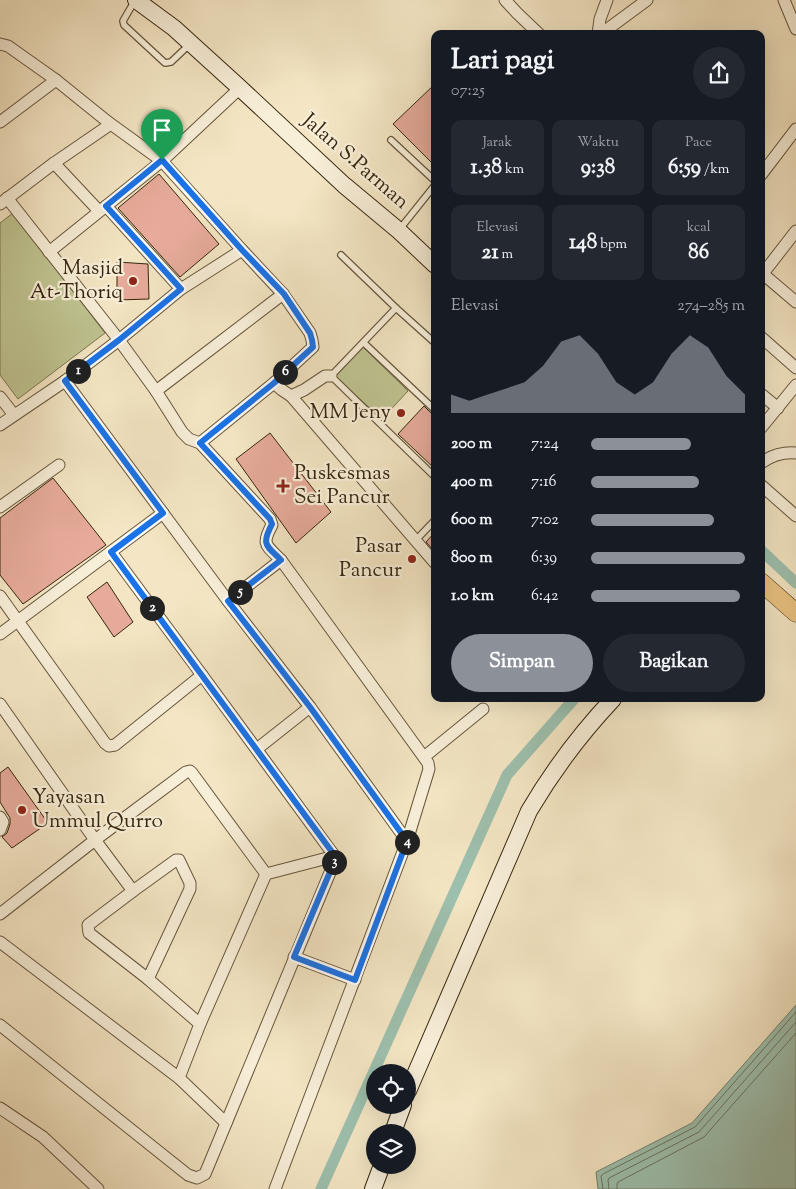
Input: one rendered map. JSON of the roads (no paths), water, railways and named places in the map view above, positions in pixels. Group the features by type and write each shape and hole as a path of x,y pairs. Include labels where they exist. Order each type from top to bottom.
{"main road":[{"path":"765,586 796,613"}],"street":[{"name":"Jalan S.Parman","path":"136,0 174,28 344,186 398,230 431,261"},
{"path":"505,0 535,30"},
{"path":"599,30 600,19 607,0"},
{"path":"605,30 647,0"},
{"path":"784,0 796,29"},
{"path":"0,43 8,46 56,80 108,122 162,160 284,294 310,333 313,347 274,383 200,443"},
{"path":"0,122 56,80"},
{"path":"49,252 243,91"},
{"path":"108,122 108,126 3,201 49,252 119,340 156,391 182,432 189,439 200,443 270,519 272,524 266,536 265,542 267,546 281,560 424,757 429,769 407,841 275,1189"},
{"path":"765,170 796,129"},
{"path":"54,163 103,208 181,289"},
{"path":"765,272 791,247 796,231"},
{"path":"0,425 65,381 181,289 242,250"},
{"path":"765,277 796,302"},
{"path":"156,391 284,294"},
{"path":"765,341 796,368"},
{"path":"290,396 304,390 325,376 331,376"},
{"path":"65,381 228,601 310,707 407,841"},
{"path":"274,383 290,396 431,558"},
{"path":"765,423 796,385"},
{"path":"0,397 14,415"},
{"path":"765,397 778,408"},
{"path":"765,460 776,455 796,453"},
{"path":"0,507 59,465"},
{"path":"765,489 796,516"},
{"path":"0,634 163,513"},
{"path":"0,1025 188,1175 197,1178 204,1174 335,860 335,856 111,552"},
{"path":"228,601 281,560"},
{"path":"0,596 109,746 116,745 202,675"},
{"path":"416,1072 529,811 545,784 610,702"},
{"path":"0,704 133,891"},
{"path":"257,749 310,707"},
{"path":"424,757 483,709"},
{"path":"0,914 95,840 186,772 190,771 266,874"},
{"path":"0,817 4,822 0,830"},
{"path":"266,874 335,856"},
{"path":"148,980 190,889 190,883 179,860 176,860 88,925 88,929 89,933 200,1024"},
{"path":"179,1078 200,1024 266,874"},
{"path":"0,942 179,1078 226,1123"},
{"path":"294,957 355,980"},
{"path":"0,1108 43,1137 98,1189"},
{"path":"374,1189 379,1174"}],"lane":[{"path":"136,0 123,21 124,25 165,63 171,62 190,43"},
{"path":"391,140 431,179"},
{"path":"398,230 431,188"},
{"path":"341,255 431,339"},
{"path":"396,308 331,376 431,472"},
{"path":"364,343 431,406"},
{"path":"416,540 431,524"}],"water":[{"path":"796,1005 796,1189 598,1189 596,1172 692,1123"}],"waterway":[{"path":"765,554 796,583"},
{"path":"321,1189 507,775 571,702"}],"place":[{"name":"Masjid At-Thoriq","path":"133,281"},
{"name":"MM Jeny","path":"401,413"},
{"name":"Puskesmas Sei Pancur","path":"283,486"},
{"name":"Pasar Pancur","path":"412,559"},
{"name":"Yayasan Ummul Qurro","path":"22,810"}]}
